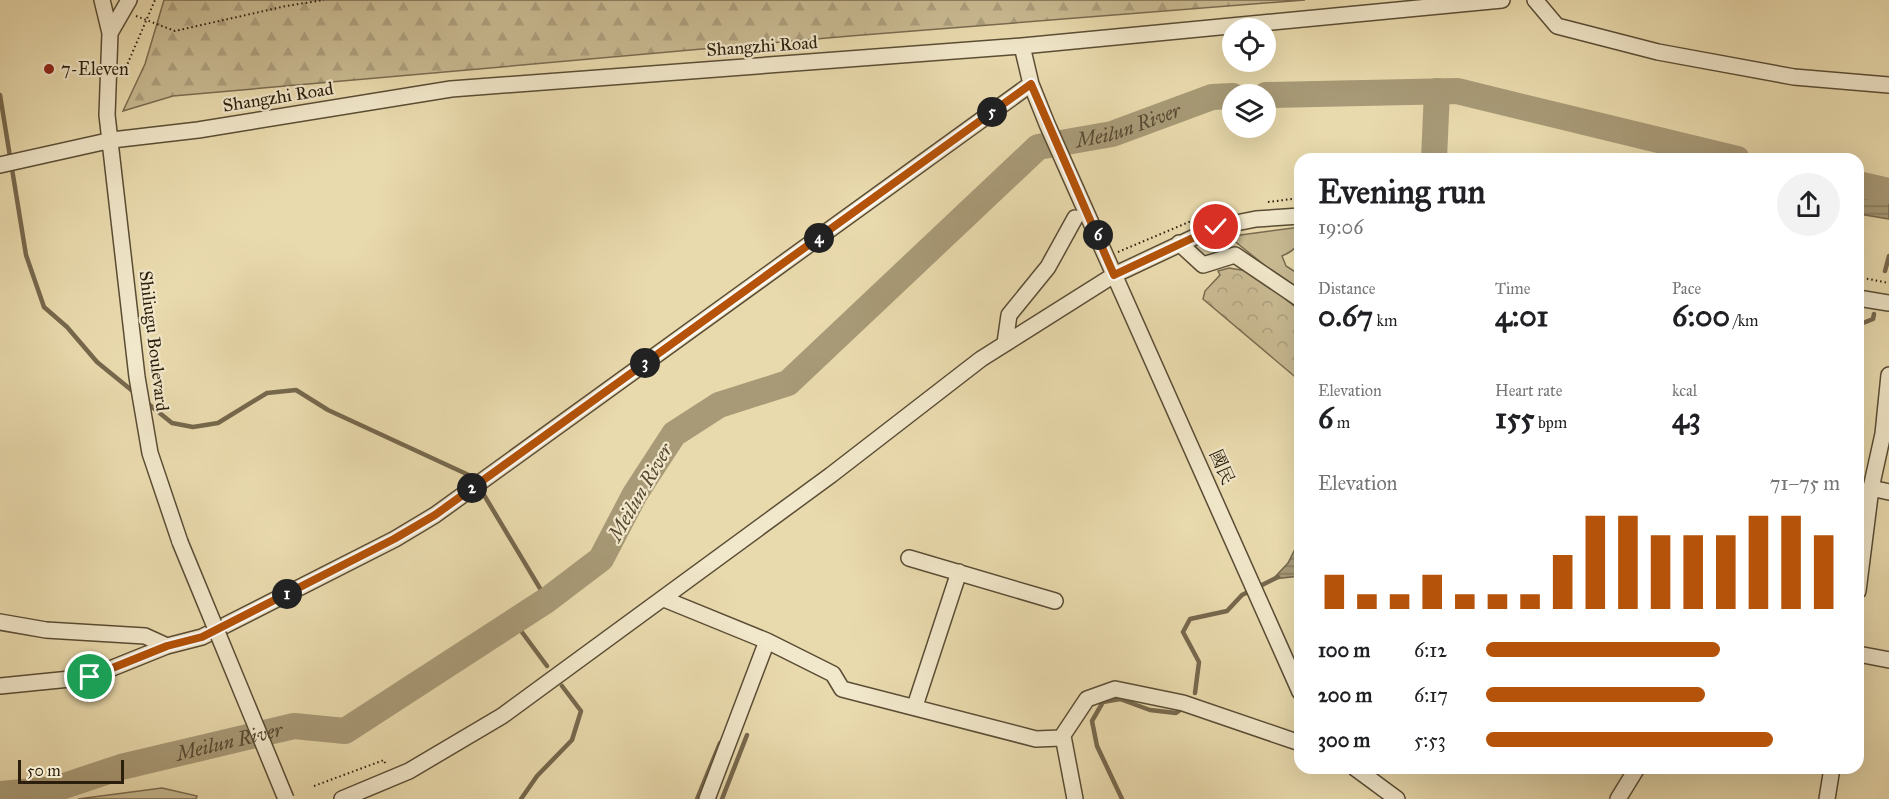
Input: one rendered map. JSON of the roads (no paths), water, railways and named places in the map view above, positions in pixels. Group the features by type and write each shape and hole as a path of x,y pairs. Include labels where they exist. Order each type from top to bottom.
{"street":[{"path":"102,0 110,33"},
{"name":"Shangzhi Road","path":"0,165 112,140 198,130 451,89 1022,46 1502,0"},
{"path":"1535,0 1557,26 1647,49 1794,77 1889,85"},
{"path":"110,33 126,6"},
{"name":"Shiliugu Boulevard","path":"110,33 107,115 112,140 138,377 150,453 180,542 286,799"},
{"name":"國民","path":"1022,46 1031,84 1047,124 1109,258 1114,275 1294,678"},
{"path":"0,686 90,677 167,646 202,637 394,539 435,515 1031,84"},
{"path":"342,799 409,771 502,716 1005,343 1114,275 1216,227 1256,219 1294,216"},
{"path":"1005,343 1009,315 1048,267 1075,218"},
{"path":"1179,243 1203,265 1235,255 1294,295"},
{"path":"1864,299 1889,303"},
{"path":"1889,375 1886,434 1865,492 1889,492"},
{"path":"909,558 1055,601"},
{"path":"915,706 959,572"},
{"path":"664,598 766,641 832,674 842,689 915,706 974,725 1048,740 1063,736 1088,699 1115,689 1183,703 1294,741"},
{"path":"0,622 46,630 145,636 167,646"},
{"path":"707,799 766,641"},
{"path":"1864,655 1889,660"},
{"path":"1063,736 1075,799"},
{"path":"1363,774 1397,799"},
{"path":"1618,799 1633,774"},
{"path":"1827,799 1831,774"}],"waterway":[{"path":"1434,153 1437,91"},
{"name":"Meilun River","path":"1276,95 1457,91 1712,153"},
{"path":"0,95 26,255 44,307 67,327 97,362 135,393"},
{"name":"Meilun River","path":"0,794 55,789 121,767 294,726 345,731 547,600 601,559 635,494 674,434 719,405 788,383 1038,147 1112,134 1212,97 1222,97"},
{"name":"Meilun River","path":"1864,185 1889,191"},
{"path":"1885,271 1889,256"},
{"path":"1864,323 1873,319 1874,314"},
{"path":"146,402 172,423 193,427 218,423 267,393 296,390 328,410 473,477"},
{"path":"484,495 547,600"},
{"path":"1195,693 1199,662 1183,632 1190,619 1227,611 1242,595 1278,577"},
{"path":"513,620 547,666"},
{"path":"521,799 537,776 572,740 581,711 562,686"},
{"path":"1122,799 1097,746 1092,721 1103,702 1120,699 1150,710 1176,713 1183,708"},
{"path":"722,799 747,735"},
{"path":"697,799 720,743"}],"place":[{"name":"7-Eleven","path":"49,69"}]}
